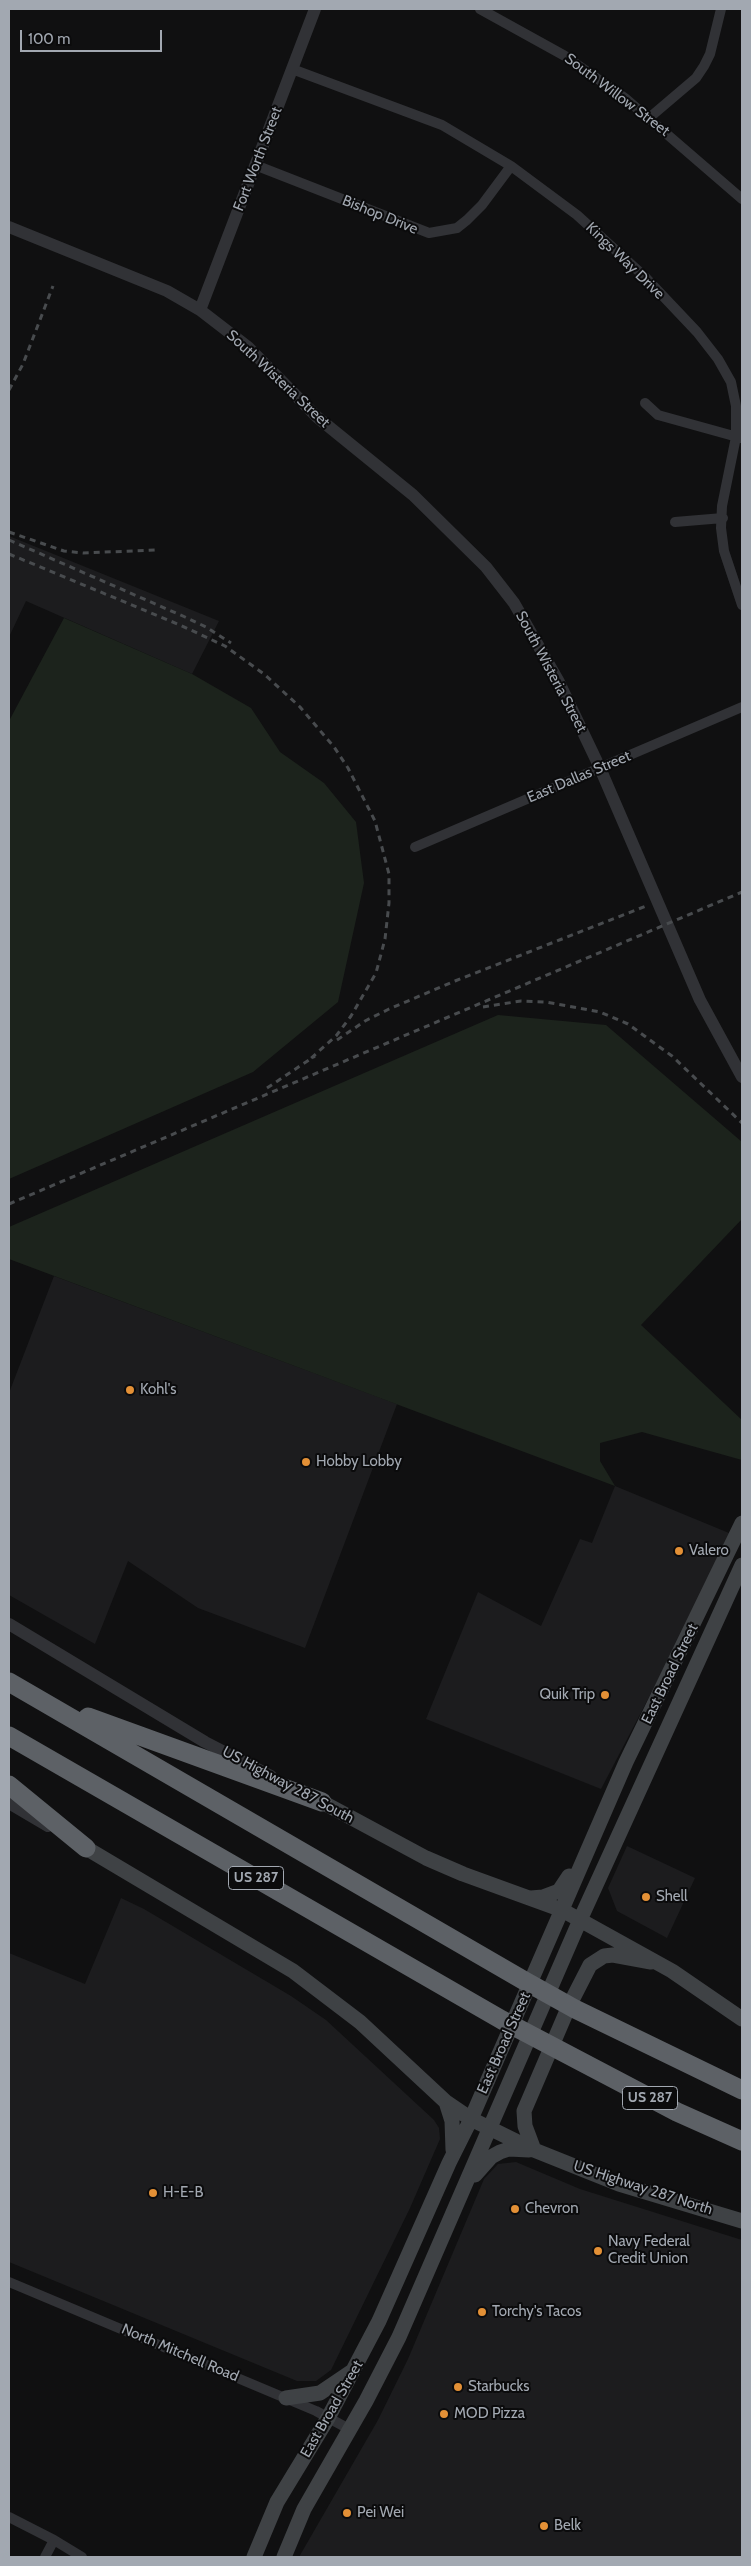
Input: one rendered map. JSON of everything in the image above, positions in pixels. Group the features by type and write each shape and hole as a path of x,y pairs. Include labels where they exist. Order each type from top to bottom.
{"highway":[{"name":"US 287","path":"9,1682 575,2009 742,2090"},
{"path":"43,1701 322,1802"},
{"name":"US 287","path":"9,1736 502,2020 677,2112 742,2141"},
{"path":"9,1785 86,1848"}],"main road":[{"name":"East Broad Street","path":"254,2557 278,2502 356,2368 471,2119 626,1762 742,1524"},
{"name":"East Broad Street","path":"284,2557 304,2509 366,2401 399,2337 580,1920 742,1565"},
{"path":"699,1612 717,1619"},
{"path":"626,1762 647,1772"},
{"name":"US Highway 287 South","path":"322,1802 426,1858 562,1910 580,1920"},
{"path":"86,1848 293,1971 360,2022 446,2102 471,2119 490,2128"},
{"path":"529,1898 543,1897 559,1891 582,1860"},
{"path":"580,1920 659,1963 742,2019"},
{"path":"468,2181 492,2156 500,2152 509,2149 534,2150 525,2126 524,2111 582,1978 590,1965 599,1958 614,1955 636,1961 659,1963"},
{"path":"446,2102 452,2121 452,2157"},
{"name":"US Highway 287 North","path":"490,2128 534,2150 619,2184 742,2221"},
{"path":"286,2398 320,2394 356,2368"}],"street":[{"name":"Fort Worth Street","path":"200,310 315,9"},
{"name":"South Willow Street","path":"480,9 566,56 649,118 742,199"},
{"path":"649,118 696,78 704,66 710,54 721,9"},
{"name":"Kings Way Drive","path":"292,69 442,125 511,166 577,215 645,277 702,338 718,359 731,382 736,406 739,438 722,506 722,518 724,551 742,605"},
{"name":"Bishop Drive","path":"255,165 429,234 457,228 467,220 482,205 511,166"},
{"name":"South Wisteria Street","path":"9,227 167,291 200,310 248,347 317,417 413,495 486,566 514,602 542,650 600,768 700,1000 742,1077"},
{"path":"645,402 658,415 739,438"},
{"path":"675,522 722,518"},
{"name":"East Dallas Street","path":"415,847 742,707"},
{"name":"US Highway 287 South","path":"9,1624 206,1742 322,1802"},
{"path":"9,1803 86,1848"},
{"name":"North Mitchell Road","path":"9,2282 286,2398 349,2429"},
{"path":"9,2517 82,2557"},
{"path":"45,2557 54,2540"}],"shaded area":[{"path":"9,536 219,621 192,674 26,601 9,637"},
{"path":"64,618 192,674 251,708 280,752 324,783 356,822 364,883 338,1002 253,1072 9,1179 9,721"},
{"path":"498,1015 606,1025 742,1142 742,1219 641,1325 742,1420 742,1460 642,1432 600,1443 600,1461 615,1486 9,1259 9,1227"},
{"path":"54,1276 397,1404 305,1648 198,1608 128,1561 95,1644 9,1595 9,1393"},
{"path":"615,1486 729,1533 681,1636 601,1789 426,1719 478,1592 541,1626 580,1539 592,1543"},
{"path":"627,1846 695,1878 667,1938 617,1911 608,1888"},
{"path":"121,1898 144,1909 291,1996 326,2020 434,2120 439,2128 440,2139 410,2208 331,2370 316,2381 297,2381 9,2262 9,1953 85,1984"},
{"path":"516,2162 580,2189 742,2240 742,2557 299,2557 378,2420 408,2359 484,2179 498,2164"}],"railway":[{"path":"9,390 23,364 53,286"},
{"path":"9,532 64,551 83,553 155,550"},
{"path":"9,540 185,617 206,627 231,643"},
{"path":"9,554 180,625 225,646 264,674 300,707 334,747 348,768 375,821 389,874 389,903 385,939 376,973 351,1016 336,1036 309,1060"},
{"path":"9,1204 742,892"},
{"path":"337,1040 365,1021 389,1009 646,906"},
{"path":"483,1007 521,1001 546,1002 600,1012 628,1024 672,1056 742,1123"},
{"path":"267,1088 315,1056"}],"place":[{"name":"Kohl's","path":"130,1390"},
{"name":"Hobby Lobby","path":"306,1462"},
{"name":"Valero","path":"679,1551"},
{"name":"Quik Trip","path":"605,1695"},
{"name":"Shell","path":"646,1897"},
{"name":"H-E-B","path":"153,2193"},
{"name":"Chevron","path":"515,2209"},
{"name":"Navy Federal Credit Union","path":"598,2251"},
{"name":"Torchy's Tacos","path":"482,2312"},
{"name":"Starbucks","path":"458,2387"},
{"name":"MOD Pizza","path":"444,2414"},
{"name":"Pei Wei","path":"347,2513"},
{"name":"Belk","path":"544,2526"}]}
